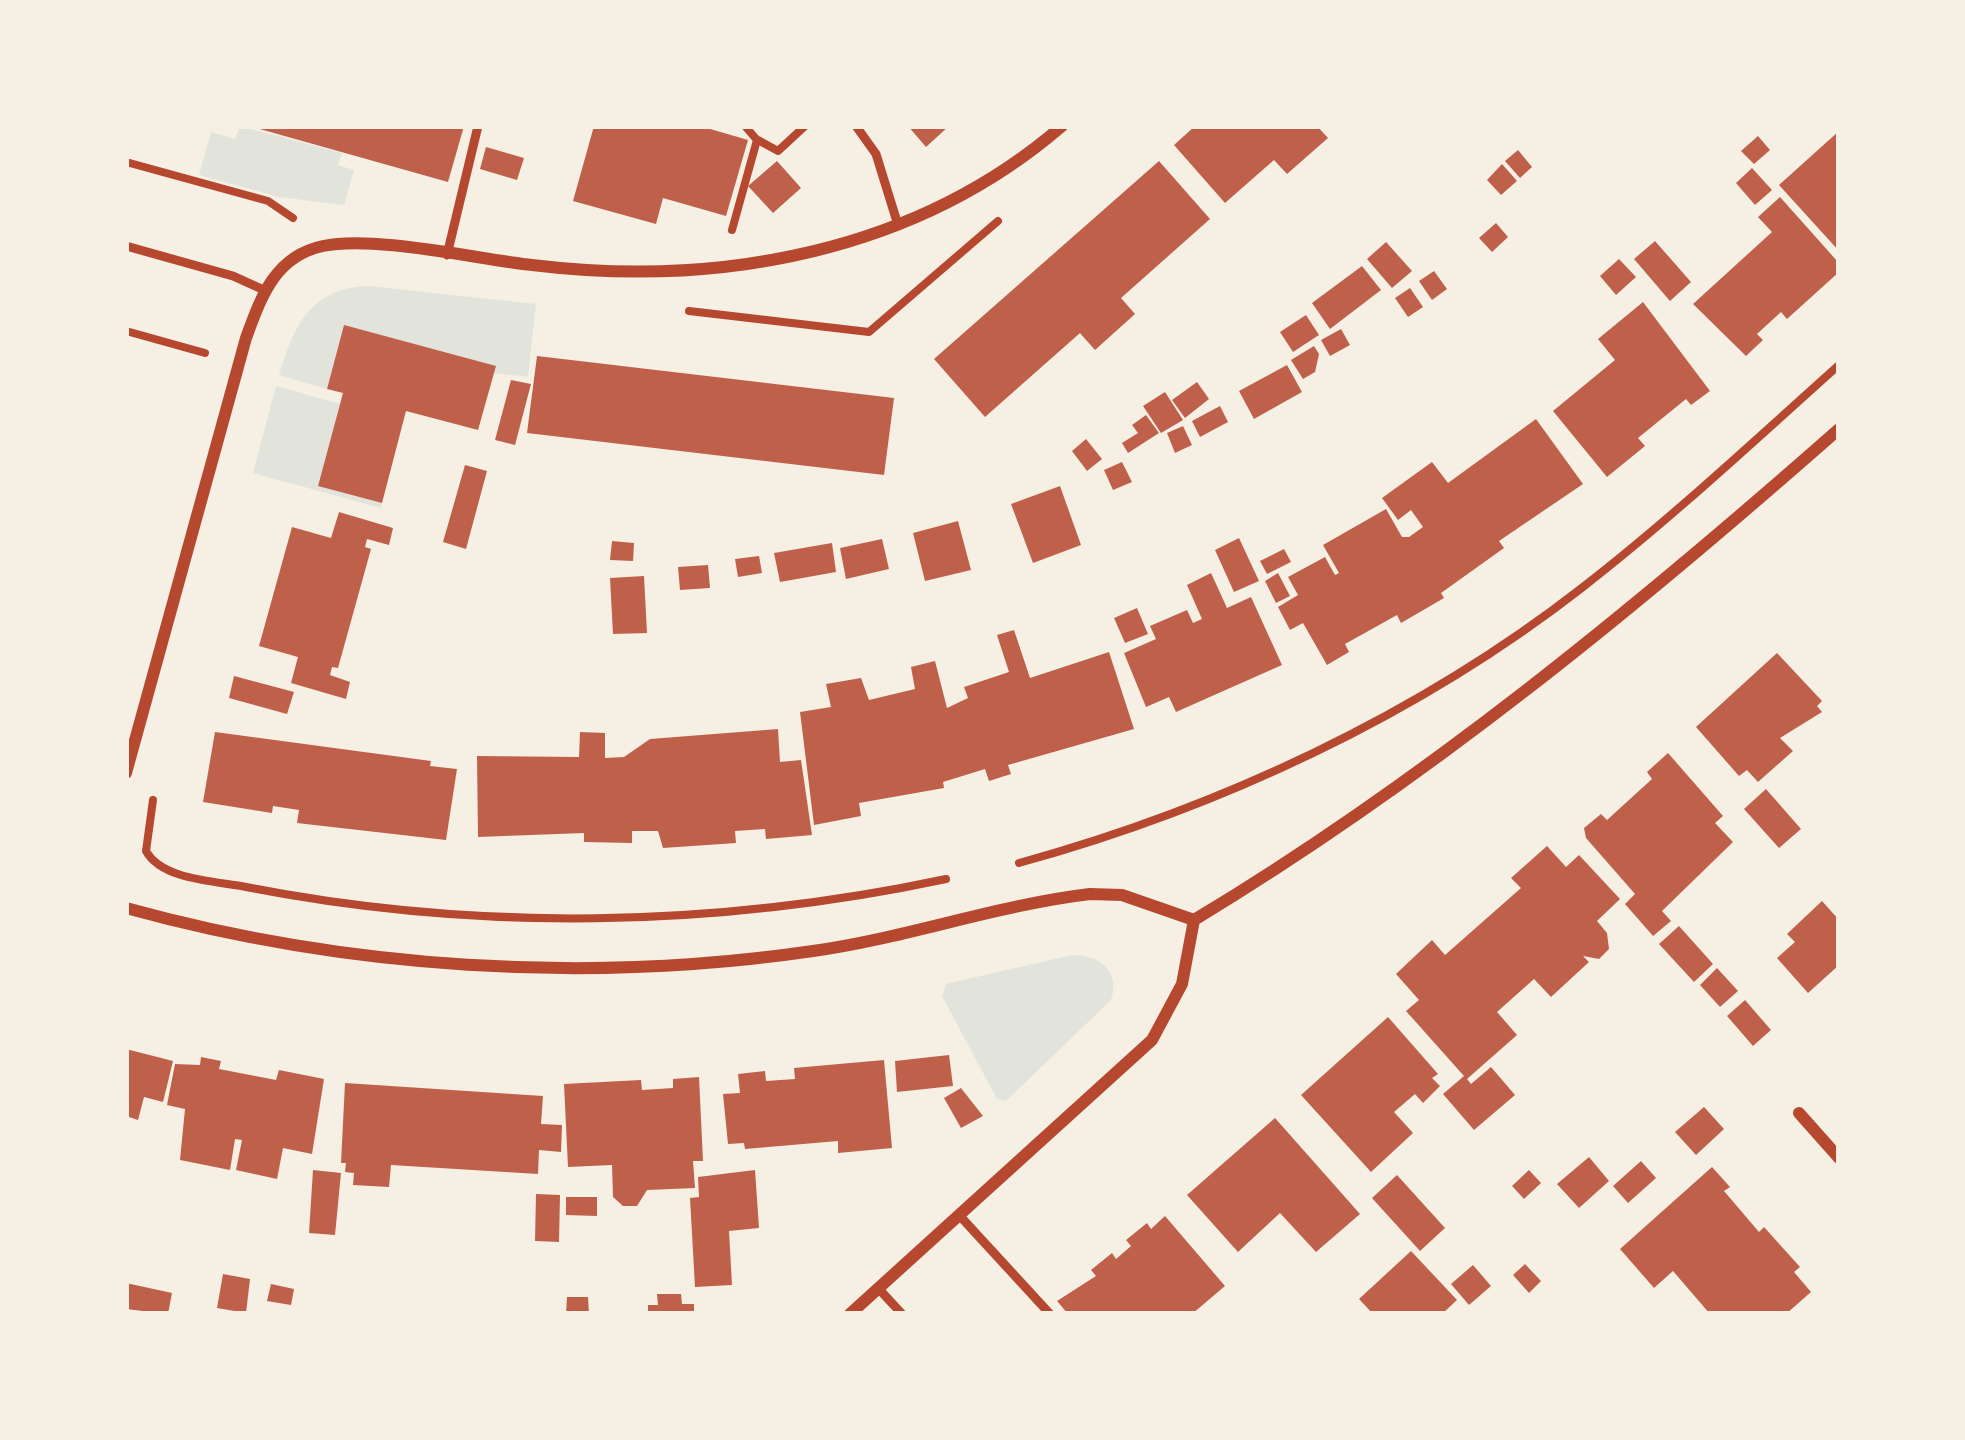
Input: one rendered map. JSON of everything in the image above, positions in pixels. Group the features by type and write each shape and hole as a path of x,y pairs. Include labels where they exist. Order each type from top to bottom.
{"street":[{"path":"126,773 264,290 288,262 310,249 350,244 605,271 729,266 899,227 994,179 1062,126"},
{"path":"850,1314 1152,1040 1182,984 1194,920 1323,838 1498,710 1604,628 1839,429"},
{"path":"126,908 311,947 433,961 570,968 688,964 813,951 1090,894 1121,895 1194,920"},
{"path":"1799,1113 1839,1158"}],"lane":[{"path":"447,255 478,126"},
{"path":"856,126 877,154 899,227"},
{"path":"126,246 233,275 264,290"},
{"path":"959,1215 1050,1314"},
{"path":"878,1288 902,1314"}],"path":[{"path":"745,126 778,151 805,126"},
{"path":"729,266 729,239 758,140"},
{"path":"126,162 280,206 310,249"},
{"path":"677,310 869,332 1014,206"},
{"path":"1003,867 1223,792 1437,684 1585,586 1839,365"},
{"path":"154,796 146,851 167,870 302,898 435,916 584,918 698,912 868,894 964,875"}],"shaded area":[{"path":"240,126 342,153 338,165 354,170 344,205 279,197 199,175 211,132 235,139"},
{"path":"369,286 536,304 528,377 493,373 344,326 327,389 279,375 299,326 319,302 349,288"},
{"path":"276,386 340,404 318,485 382,503 381,508 253,473"},
{"path":"1072,955 1091,958 1105,967 1113,981 1111,1000 1006,1101 997,1099 942,996 946,984"}],"building":[{"path":"249,126 464,126 448,182"},
{"path":"594,126 700,126 748,140 726,216 663,198 656,224 573,201"},
{"path":"908,126 949,126 926,147"},
{"path":"1195,126 1317,126 1328,138 1287,174 1274,160 1225,203 1174,145"},
{"path":"1839,131 1839,251 1779,185"},
{"path":"1758,136 1770,150 1754,164 1741,151"},
{"path":"486,147 524,158 517,180 480,169"},
{"path":"1518,150 1532,167 1520,178 1505,161"},
{"path":"777,161 801,188 773,213 748,186"},
{"path":"1159,161 1210,219 1121,298 1135,314 1095,350 1080,333 985,417 934,359"},
{"path":"1502,164 1517,181 1501,195 1487,180"},
{"path":"1752,168 1772,190 1755,205 1736,183"},
{"path":"1780,197 1838,262 1839,272 1787,319 1781,312 1757,334 1763,340 1746,356 1693,304 1772,232 1758,217"},
{"path":"1496,223 1508,237 1492,252 1479,238"},
{"path":"1655,241 1691,282 1670,301 1634,259"},
{"path":"1386,242 1412,271 1392,288 1367,259"},
{"path":"1619,259 1636,277 1616,295 1600,276"},
{"path":"1362,266 1381,290 1330,329 1312,303"},
{"path":"1434,271 1447,289 1432,300 1419,281"},
{"path":"1410,288 1423,307 1408,317 1395,298"},
{"path":"1643,302 1710,391 1691,405 1686,399 1638,438 1645,446 1607,477 1553,411 1615,360 1598,339"},
{"path":"1306,315 1319,335 1293,352 1280,332"},
{"path":"344,325 496,366 478,430 406,411 382,503 318,486 343,393 327,389"},
{"path":"1341,329 1350,345 1330,356 1321,340"},
{"path":"1314,346 1319,354 1315,372 1303,379 1291,360"},
{"path":"537,356 894,398 884,475 527,433"},
{"path":"1287,365 1302,392 1254,419 1239,391"},
{"path":"511,380 531,384 515,445 495,440"},
{"path":"1197,382 1209,399 1185,418 1172,400"},
{"path":"1165,392 1183,420 1161,433 1143,406"},
{"path":"1220,406 1228,422 1200,437 1192,421"},
{"path":"1146,415 1159,433 1128,453 1122,443 1138,433 1132,425"},
{"path":"1536,419 1583,484 1499,541 1504,548 1441,593 1444,598 1401,623 1397,615 1345,644 1349,652 1327,665 1303,623 1290,630 1278,607 1298,595 1288,577 1325,557 1335,575 1339,573 1323,545 1386,509 1402,537 1409,537 1423,527 1411,510 1398,520 1382,498 1432,462 1448,483"},
{"path":"1183,426 1192,445 1175,453 1167,433"},
{"path":"1086,439 1102,459 1087,471 1072,451"},
{"path":"1122,462 1132,482 1113,490 1104,470"},
{"path":"465,465 487,471 466,549 443,542"},
{"path":"1060,486 1081,545 1033,563 1011,504"},
{"path":"339,512 393,528 389,545 367,539 365,547 371,549 338,668 332,667 330,675 350,682 346,699 291,683 298,657 259,646 292,527 331,538"},
{"path":"958,521 971,570 925,581 913,533"},
{"path":"1239,538 1259,581 1234,592 1215,550"},
{"path":"882,539 889,569 846,579 840,548"},
{"path":"612,541 634,543 633,561 610,560"},
{"path":"832,543 836,572 780,582 774,553"},
{"path":"1284,549 1291,562 1267,574 1260,561"},
{"path":"759,556 762,573 738,577 735,559"},
{"path":"708,565 710,588 680,590 678,567"},
{"path":"1211,573 1227,608 1251,597 1282,665 1176,712 1169,697 1146,707 1124,653 1156,639 1150,626 1187,610 1193,623 1202,619 1187,585"},
{"path":"1278,573 1290,596 1276,603 1265,581"},
{"path":"644,576 647,633 613,634 610,578"},
{"path":"1137,608 1148,634 1125,643 1114,618"},
{"path":"1014,630 1030,678 1109,652 1134,729 1008,765 1011,774 989,781 985,769 943,782 944,788 859,803 861,816 814,825 800,712 831,707 826,684 861,678 869,700 915,689 911,667 935,661 947,708 968,698 964,687 1009,672 997,635"},
{"path":"1777,653 1822,701 1817,706 1822,712 1780,738 1793,751 1758,782 1747,770 1739,776 1696,727"},
{"path":"234,676 294,692 287,714 229,698"},
{"path":"778,729 780,762 801,760 812,835 766,839 765,829 735,831 736,843 663,848 658,831 632,831 632,843 584,842 584,833 478,837 477,756 579,757 580,732 605,733 605,758 624,757 650,739"},
{"path":"215,732 431,761 430,766 457,769 446,840 297,823 299,810 273,806 272,813 203,802"},
{"path":"1668,753 1723,816 1715,823 1733,842 1662,911 1671,921 1653,936 1625,904 1635,894 1586,838 1584,828 1601,814 1607,820 1652,779 1647,772"},
{"path":"1766,789 1801,829 1779,848 1744,809"},
{"path":"1547,846 1566,867 1579,855 1620,899 1597,921 1607,933 1609,949 1599,959 1583,956 1589,962 1551,997 1534,979 1497,1012 1517,1035 1467,1079 1471,1084 1491,1067 1515,1095 1474,1130 1443,1094 1464,1076 1406,1011 1419,1000 1396,974 1432,940 1445,955 1521,888 1511,878"},
{"path":"1822,901 1839,920 1839,965 1808,993 1777,958 1795,942 1787,934"},
{"path":"1679,926 1713,964 1694,982 1659,944"},
{"path":"1717,968 1738,991 1720,1007 1700,985"},
{"path":"1745,1000 1771,1030 1753,1046 1727,1016"},
{"path":"1388,1017 1438,1074 1432,1078 1440,1086 1423,1103 1415,1094 1394,1112 1413,1133 1371,1172 1301,1095"},
{"path":"126,1049 173,1061 163,1102 144,1097 138,1120 126,1116"},
{"path":"949,1055 953,1086 897,1092 895,1061"},
{"path":"201,1057 221,1061 219,1069 276,1080 279,1070 324,1079 312,1154 283,1148 277,1179 236,1170 242,1140 235,1139 230,1170 180,1160 185,1109 167,1105 175,1064 200,1065"},
{"path":"884,1060 892,1148 838,1153 838,1141 745,1149 744,1143 728,1144 723,1094 740,1093 738,1074 765,1071 766,1081 795,1079 794,1068"},
{"path":"699,1077 703,1161 693,1161 695,1188 647,1190 637,1206 623,1206 613,1197 612,1165 568,1167 564,1084 641,1080 642,1090 673,1088 673,1079"},
{"path":"345,1083 543,1096 541,1124 562,1125 561,1152 539,1150 538,1174 391,1165 389,1187 353,1185 354,1173 345,1172 346,1163 341,1163"},
{"path":"961,1088 983,1116 961,1128 944,1098"},
{"path":"1704,1107 1724,1129 1696,1155 1675,1132"},
{"path":"1275,1118 1360,1214 1316,1252 1280,1213 1238,1252 1187,1195"},
{"path":"1589,1157 1609,1181 1579,1208 1557,1184"},
{"path":"1641,1161 1656,1178 1628,1203 1613,1186"},
{"path":"1712,1167 1730,1187 1724,1191 1759,1232 1764,1227 1800,1267 1794,1272 1811,1292 1786,1314 1710,1314 1673,1271 1654,1288 1620,1249"},
{"path":"313,1170 341,1173 335,1235 309,1233"},
{"path":"755,1170 759,1228 729,1231 732,1285 695,1287 690,1198 699,1197 698,1177"},
{"path":"1529,1170 1541,1183 1524,1199 1512,1186"},
{"path":"1397,1175 1445,1228 1420,1251 1372,1198"},
{"path":"536,1194 560,1195 559,1242 535,1241"},
{"path":"566,1197 597,1197 597,1216 566,1215"},
{"path":"1165,1216 1225,1286 1192,1314 1068,1314 1057,1301 1096,1276 1091,1270 1112,1253 1116,1259 1131,1246 1126,1240 1147,1223 1151,1229"},
{"path":"1411,1251 1457,1300 1442,1314 1373,1314 1359,1299"},
{"path":"1525,1264 1541,1281 1529,1293 1513,1275"},
{"path":"1473,1265 1491,1286 1469,1305 1451,1284"},
{"path":"223,1274 250,1279 246,1313 217,1308"},
{"path":"126,1283 172,1293 168,1314 126,1309"},
{"path":"271,1284 294,1289 291,1305 267,1301"},
{"path":"657,1294 681,1294 682,1304 694,1304 694,1314 648,1314 648,1305 658,1305"},
{"path":"567,1297 588,1297 589,1314 566,1314"}]}
